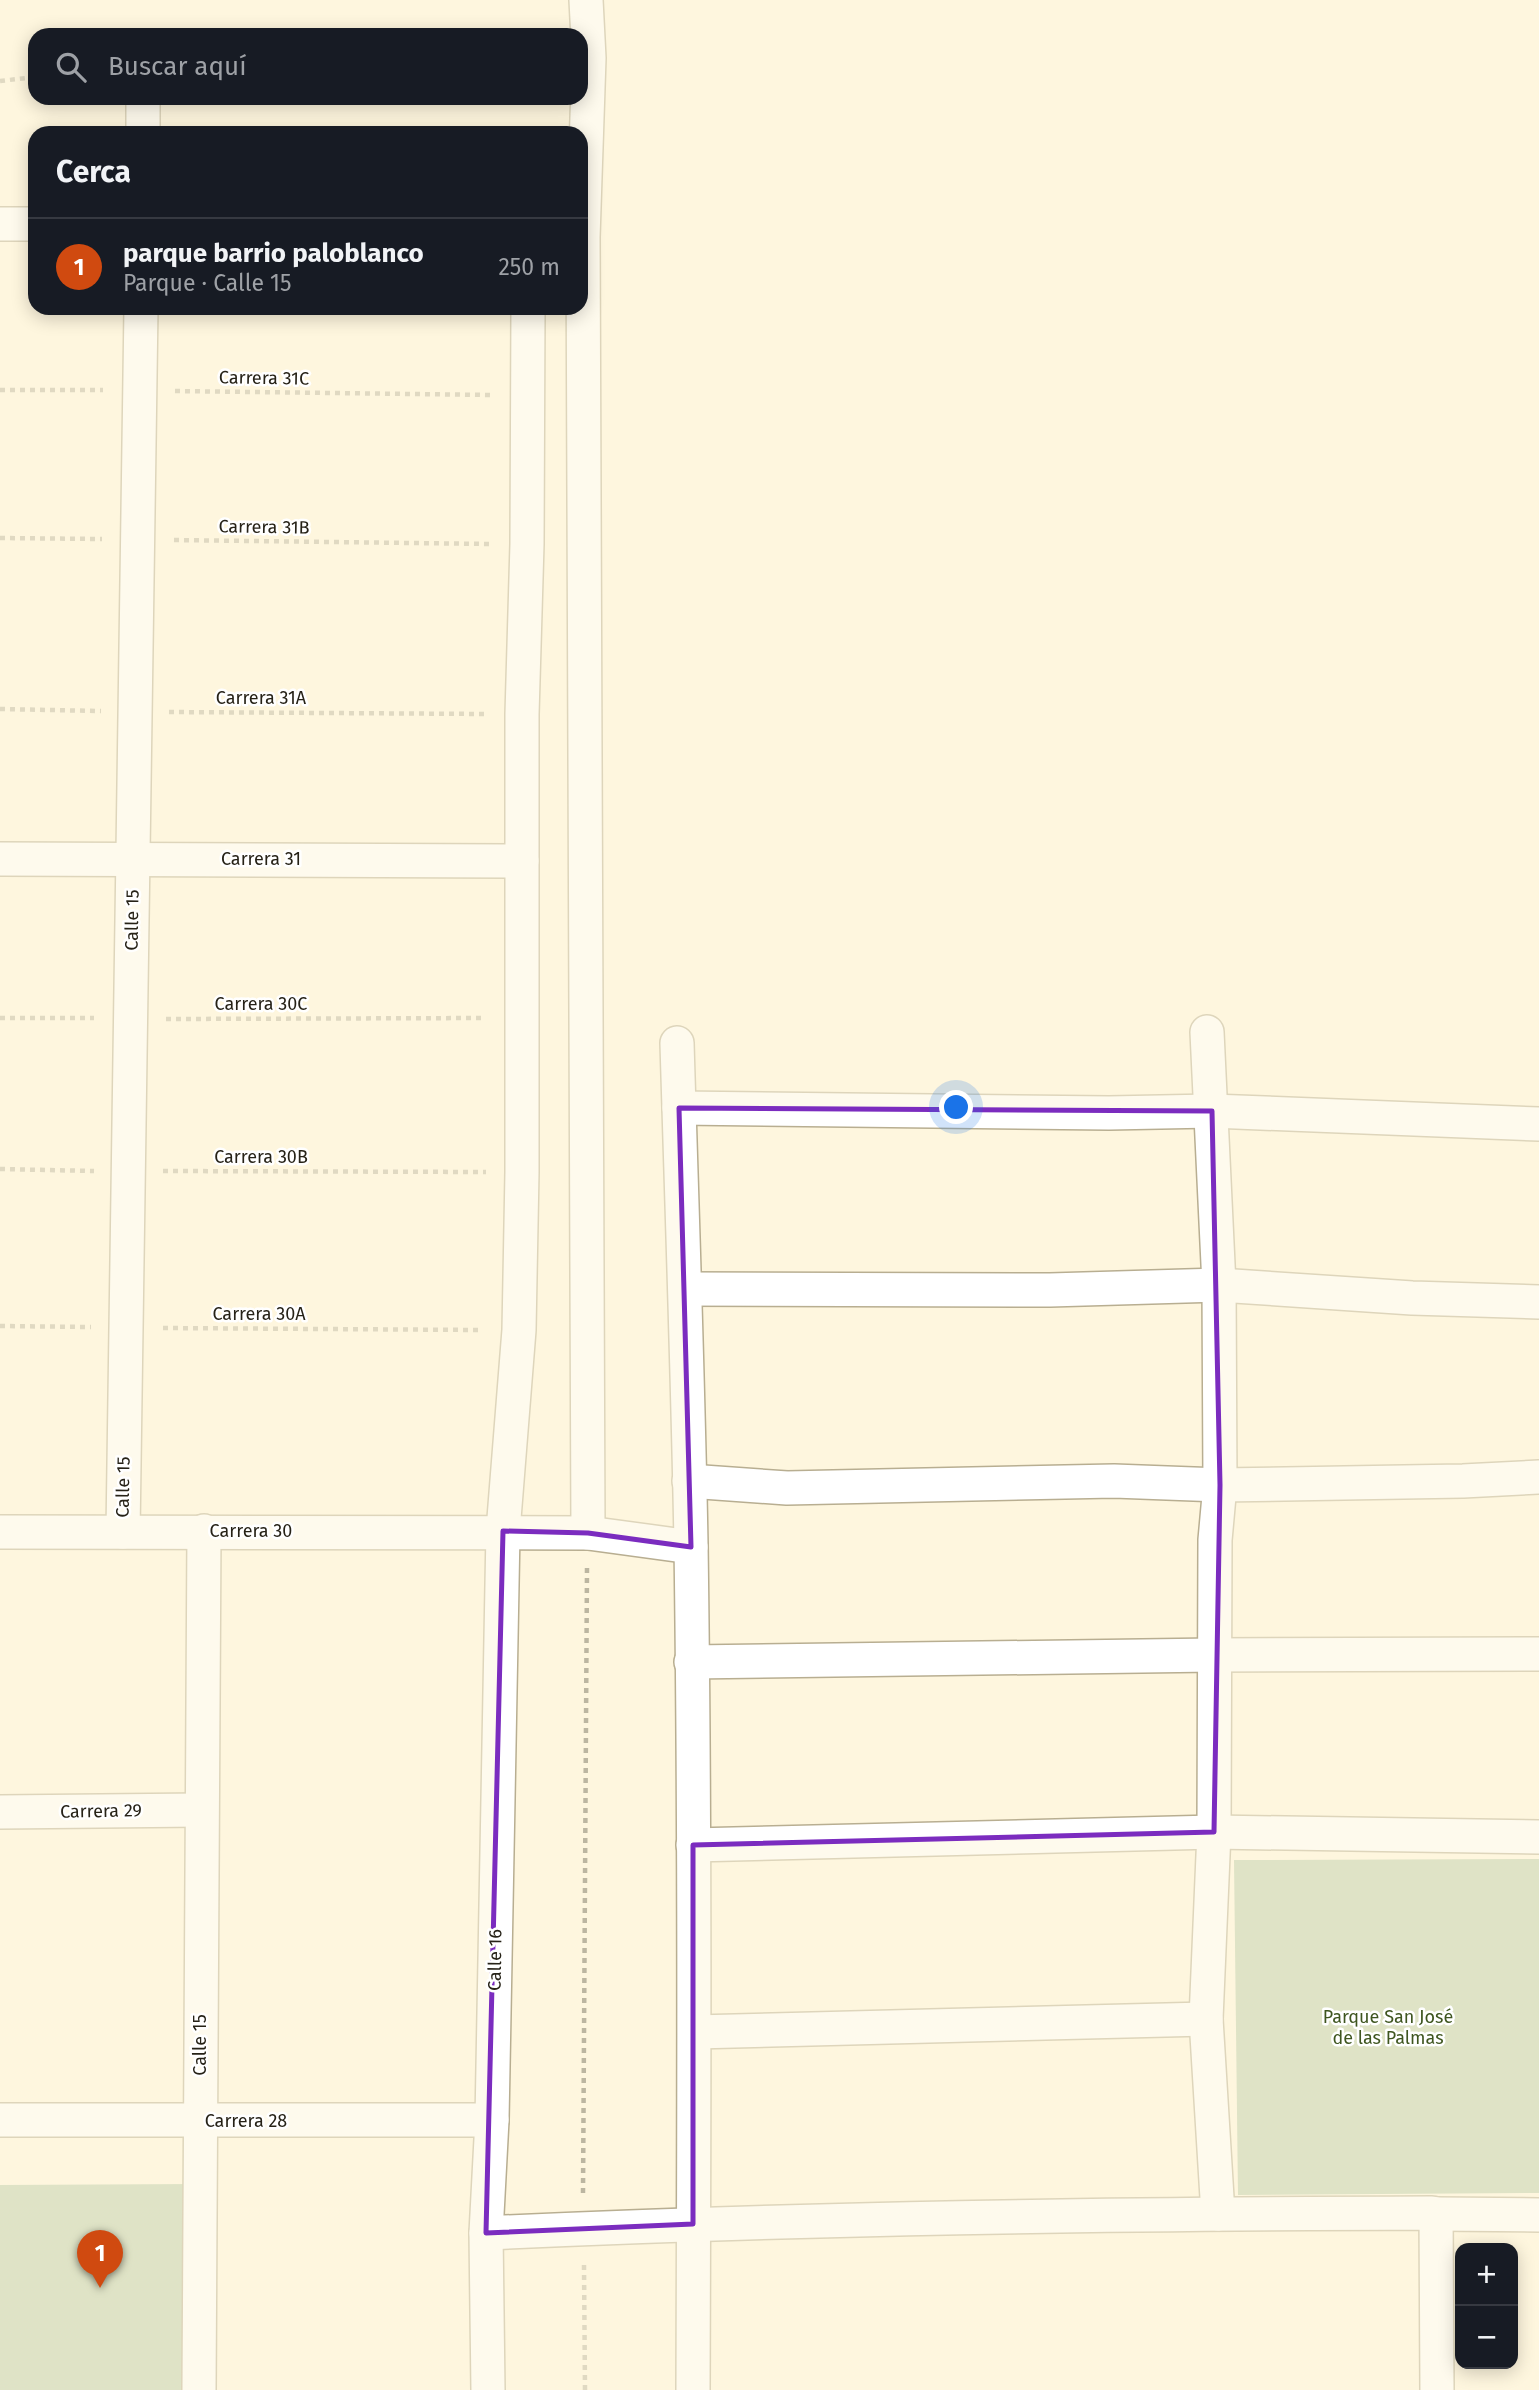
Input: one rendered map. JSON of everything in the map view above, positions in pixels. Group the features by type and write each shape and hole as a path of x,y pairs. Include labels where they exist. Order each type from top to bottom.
{"street":[{"path":"586,0 587,28"},
{"path":"588,39 588,84"},
{"path":"143,105 143,126"},
{"path":"586,126 587,105"},
{"path":"0,224 28,224"},
{"name":"Calle 15","path":"123,1532 141,315"},
{"name":"Calle 16","path":"488,2390 485,2233 492,2120 503,1531 519,1330 522,1172 522,714 527,544 528,315"},
{"path":"582,315 588,1532"},
{"name":"Carrera 31","path":"0,859 522,861"},
{"path":"1207,1032 1219,1285 1220,1485 1215,1540 1214,1832 1206,2019 1217,2214"},
{"path":"677,1043 691,1547 695,2032 693,2390"},
{"path":"679,1108 1109,1113 1212,1111 1539,1124"},
{"path":"685,1289 1050,1290 1219,1285 1412,1298 1539,1302"},
{"path":"689,1481 787,1488 1114,1481 1220,1485 1539,1477"},
{"name":"Calle 15","path":"199,2390 204,1531"},
{"name":"Carrera 30","path":"0,1532 588,1532 691,1547"},
{"path":"691,1662 1539,1654"},
{"name":"Carrera 29","path":"0,1812 201,1810"},
{"path":"693,1845 1214,1832 1539,1837"},
{"path":"695,2032 1206,2019"},
{"name":"Carrera 28","path":"0,2120 492,2120"},
{"path":"485,2233 694,2224 1217,2214 1539,2215"},
{"path":"1436,2214 1437,2390"}],"path":[{"path":"0,81 28,78"},
{"name":"Carrera 31C","path":"0,390 528,396"},
{"name":"Carrera 31B","path":"0,538 527,544"},
{"name":"Carrera 31A","path":"0,709 522,714"},
{"name":"Carrera 30C","path":"0,1018 522,1017"},
{"name":"Carrera 30B","path":"0,1169 522,1172"},
{"name":"Carrera 30A","path":"0,1326 519,1330"},
{"path":"585,2390 583,2229 588,1532"}],"highlighted area":[{"path":"679,1108 1212,1111 1220,1485 1214,1832 693,1845 693,2224 486,2233 503,1531 588,1533 691,1547"}],"green space":[{"name":"Parque San José de las Palmas","path":"1539,1859 1539,2193 1238,2195 1234,1860"},
{"path":"199,2184 199,2390 0,2390 0,2185"}],"place":[{"name":"parque barrio paloblanco","path":"100,2288"}]}
